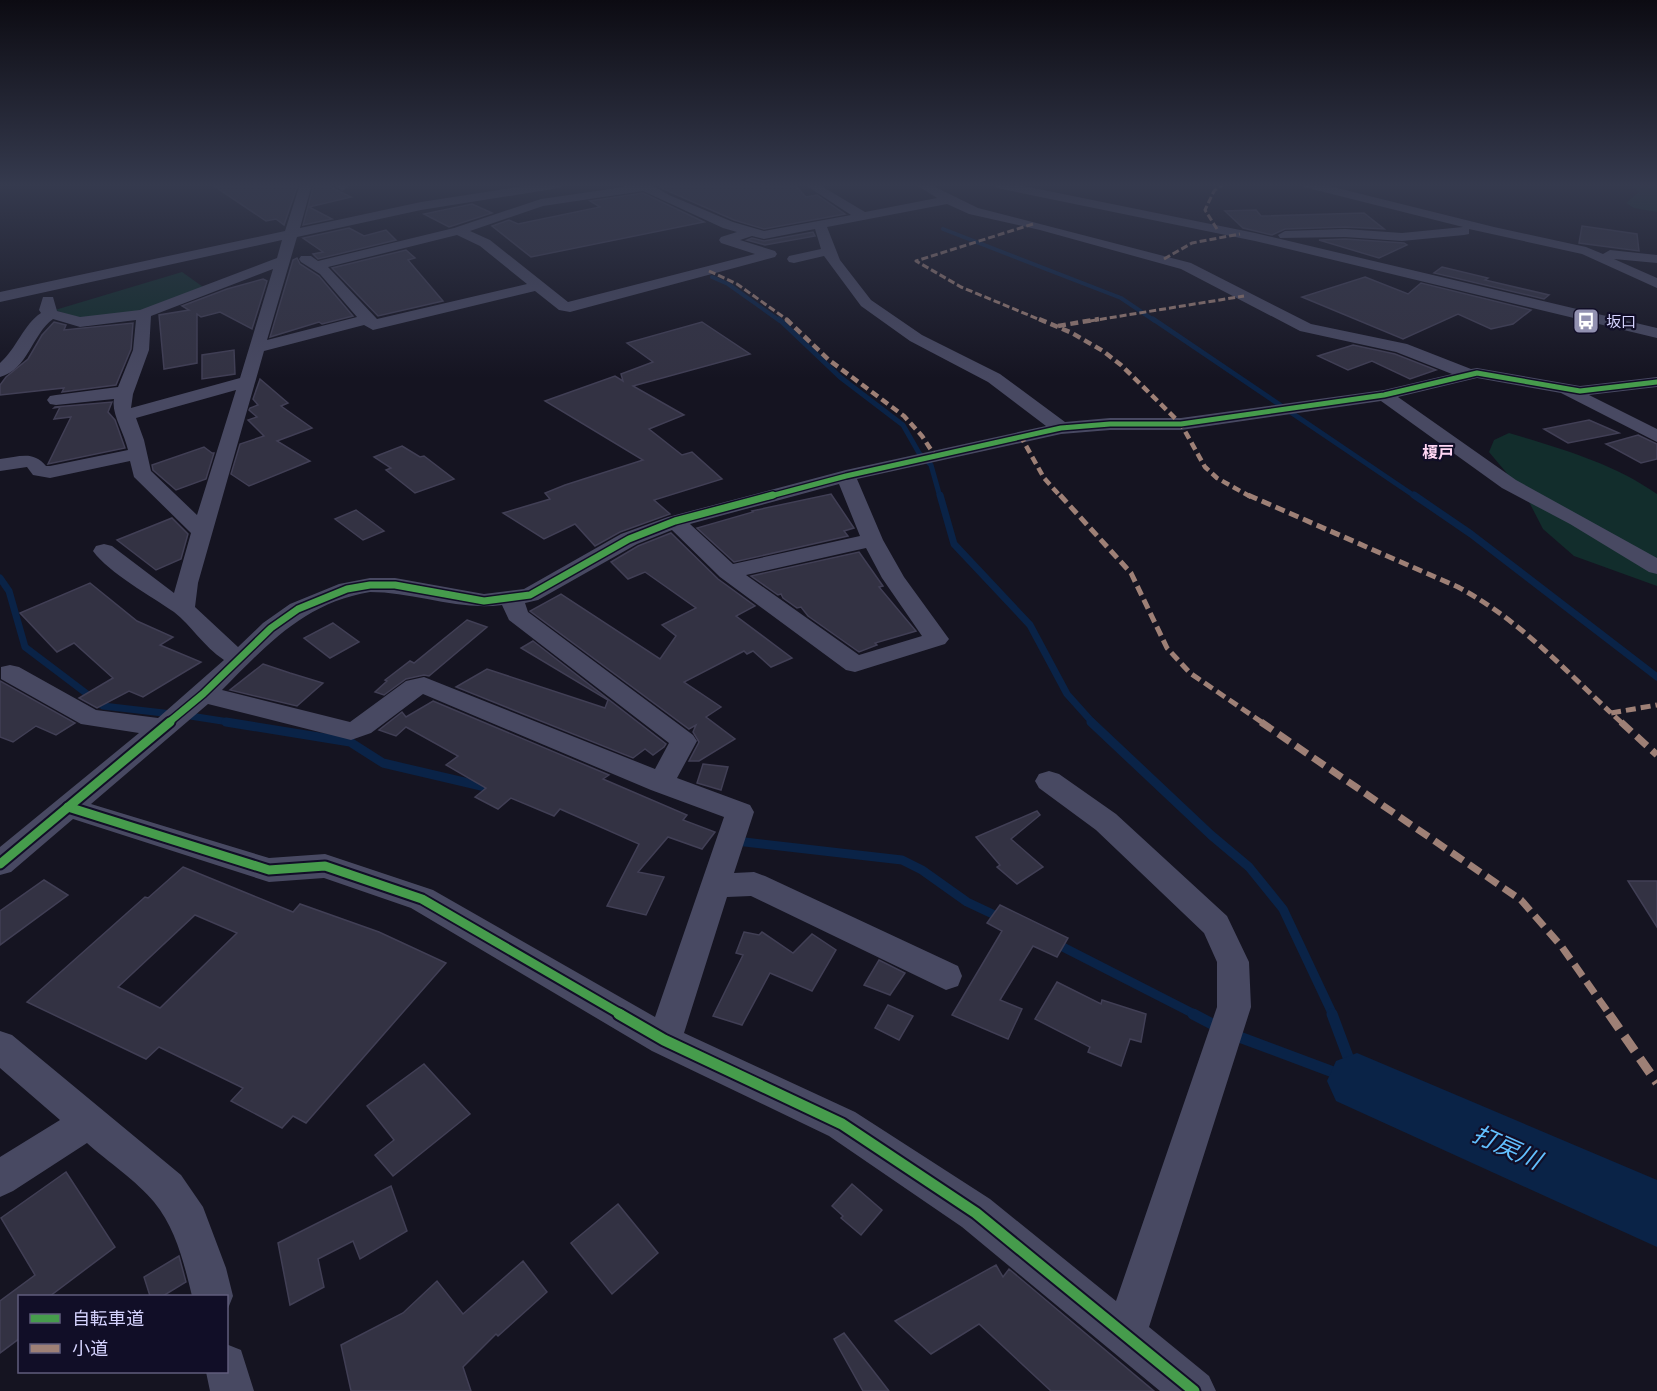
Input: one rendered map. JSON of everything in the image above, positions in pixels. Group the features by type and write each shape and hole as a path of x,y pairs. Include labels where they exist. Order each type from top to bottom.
{"street":[{"path":"0,297 52,288 228,249"},
{"path":"183,608 187,582 287,249"},
{"path":"318,265 384,249"},
{"path":"492,249 564,307 570,308 770,254 754,249"},
{"path":"1124,249 1186,266 1306,328 1401,348 1468,374"},
{"path":"1305,249 1657,333"},
{"path":"1576,249 1657,259"},
{"path":"794,259 829,251 833,261 866,303 916,338 994,378 1061,428"},
{"path":"1586,251 1657,284"},
{"path":"52,288 47,310 51,314 80,322 142,314 285,257 305,258 318,265 373,325 539,286"},
{"path":"0,372 20,355 37,323 51,314"},
{"path":"142,314 144,324 141,344 136,368 125,392 122,410 129,423 136,454 140,460 141,472 202,531"},
{"path":"258,348 367,319"},
{"path":"7,851 68,807 180,713 271,628 298,609 347,589 370,585 394,585 484,601 512,599 542,590 629,539 675,521 846,476 1061,428 1110,424 1167,426 1384,395 1468,374 1491,374 1564,389 1594,390 1657,382"},
{"path":"124,416 248,381"},
{"path":"1564,389 1657,436"},
{"path":"56,400 125,392"},
{"path":"1384,395 1509,484 1577,519 1657,567"},
{"path":"0,465 32,461 40,471 51,472 136,454"},
{"path":"675,521 728,572 855,664 937,639 893,578 872,540 846,476"},
{"path":"728,572 872,540"},
{"path":"104,551 160,595 183,608 223,650 238,658"},
{"path":"512,599 517,615 684,741 661,783"},
{"path":"10,673 90,718 180,713 351,731 362,727 415,687 424,685 661,783 740,812 664,1040"},
{"path":"1049,781 1106,822 1216,925 1233,962 1234,1007 1228,1028 1126,1334"},
{"path":"68,807 269,870 325,866 422,899 664,1040 842,1124 976,1213 1194,1391"},
{"path":"715,885 754,884 946,976"},
{"path":"0,1046 167,1188 189,1221 206,1268 212,1295"},
{"path":"0,1178 90,1121"},
{"path":"228,1373 232,1391"}],"green space":[{"path":"182,272 206,289 144,311 84,320 55,310"},
{"path":"1509,433 1604,465 1657,494 1657,586 1574,556 1543,529 1526,496 1489,452 1494,440"}],"building":[{"path":"319,249 359,249 318,259 313,254 323,252"},
{"path":"521,249 571,249 531,257"},
{"path":"1349,249 1399,249 1379,258"},
{"path":"406,250 415,258 408,260 443,301 378,316 332,268"},
{"path":"297,258 300,264 319,276 353,316 322,324 319,322 270,337 293,260"},
{"path":"1442,267 1549,295 1544,299 1434,273"},
{"path":"1365,277 1408,294 1421,283 1531,310 1513,324 1491,329 1458,314 1403,339 1302,297"},
{"path":"263,279 267,281 252,329 220,312 201,317 197,314 197,363 164,369 159,315 189,310 182,306 227,289"},
{"path":"54,322 66,325 64,330 133,323 131,349 116,385 62,392 64,388 0,395 0,385 28,359 42,335"},
{"path":"702,322 750,354 633,386 684,415 649,429 682,455 692,452 722,479 654,500 670,514 620,532 595,546 575,524 544,539 503,513 550,499 545,493 565,485 643,460 545,401 615,376 623,381 621,374 653,362 627,343"},
{"path":"1353,345 1395,354 1436,370 1410,379 1372,361 1348,370 1318,356"},
{"path":"234,350 235,374 202,379 202,355"},
{"path":"260,379 288,403 281,406 312,428 277,441 310,461 249,486 231,474 240,444 264,436 248,420 257,417 249,410 258,405 253,399"},
{"path":"112,402 108,412 115,420 125,448 48,464 71,417 54,419 60,407 55,407"},
{"path":"1589,420 1619,433 1568,443 1544,429"},
{"path":"1638,435 1657,444 1657,459 1641,463 1606,444"},
{"path":"402,446 420,457 424,456 454,479 415,493 386,470 391,468 374,457"},
{"path":"204,447 214,453 206,479 176,490 153,470 152,465"},
{"path":"831,494 854,528 844,531 848,536 734,562 697,528 752,511"},
{"path":"356,510 384,531 363,540 335,519"},
{"path":"172,518 188,534 181,559 156,570 117,540"},
{"path":"671,533 718,579 755,606 736,616 792,658 771,667 753,651 747,654 744,651 684,682 721,707 706,717 735,739 699,761 689,761 699,742 693,732 696,725 689,729 530,611 561,594 660,659 676,636 662,625 696,608 645,572 628,579 611,562 638,546"},
{"path":"859,552 883,586 879,587 916,631 875,643 877,645 859,652 808,616 801,607 797,608 781,594 778,595 751,576"},
{"path":"90,583 137,621 173,637 160,645 201,662 143,697 129,691 97,708 79,698 113,678 74,643 57,652 20,613"},
{"path":"467,620 487,627 429,676 406,679 384,695 375,692 387,681 385,680 410,661 414,663"},
{"path":"333,623 359,642 330,658 304,638"},
{"path":"533,641 666,744 664,747 653,755 645,749 633,758 456,687 487,669 605,708 608,700 521,648"},
{"path":"263,664 323,683 297,706 230,690"},
{"path":"0,681 75,723 56,735 36,726 13,742 0,737"},
{"path":"433,701 609,775 603,779 687,815 683,820 715,832 702,849 668,837 638,872 664,877 646,915 607,906 639,844 560,809 554,816 511,798 498,809 475,797 486,788 446,765 458,756 406,727 396,736 379,730 402,712 406,717"},
{"path":"703,764 728,767 721,790 697,783"},
{"path":"1037,811 1040,815 1011,839 1043,867 1017,884 997,867 1000,865 976,837"},
{"path":"183,867 293,912 300,904 379,932 446,963 306,1123 293,1116 282,1128 231,1101 243,1088 159,1047 146,1059 27,1002 145,897 148,898","holes":["195,915 237,933 160,1008 118,987"]},
{"path":"44,880 68,895 0,945 0,911"},
{"path":"1628,881 1657,881 1657,927"},
{"path":"1000,905 1068,938 1057,957 1033,946 1000,1000 1022,1009 1008,1039 952,1015 1002,931 987,923"},
{"path":"744,932 759,935 762,932 793,953 812,934 836,950 812,991 770,973 742,1025 713,1016 743,955 736,953"},
{"path":"879,960 905,973 890,995 864,985"},
{"path":"1057,982 1101,1004 1102,1000 1146,1014 1141,1042 1130,1039 1121,1066 1088,1052 1090,1047 1035,1019"},
{"path":"888,1005 913,1016 899,1040 875,1028"},
{"path":"424,1064 470,1114 393,1176 375,1155 394,1140 367,1106"},
{"path":"66,1172 115,1247 51,1295 18,1295 18,1340 0,1353 0,1301 35,1275 1,1218"},
{"path":"852,1184 882,1210 861,1235 841,1218 843,1216 832,1206"},
{"path":"391,1186 407,1231 360,1259 353,1241 318,1259 324,1287 290,1305 278,1243"},
{"path":"618,1204 658,1253 612,1294 571,1243"},
{"path":"179,1256 186,1282 165,1295 150,1295 144,1277"},
{"path":"523,1261 547,1292 498,1336 496,1334 463,1367 471,1391 351,1391 341,1345 403,1313 437,1281 463,1314"},
{"path":"996,1265 1003,1277 1009,1269 1154,1391 1051,1391 979,1324 931,1354 895,1321"},
{"path":"844,1333 889,1391 863,1391 834,1339"}],"waterway":[{"path":"994,249 1121,298 1155,321"},
{"path":"712,277 728,284 780,321"},
{"path":"779,319 840,377 903,425 919,453 931,465 940,497"},
{"path":"1153,319 1416,497"},
{"path":"940,495 954,544 1030,625 1067,694 1093,723"},
{"path":"1414,495 1471,534 1657,677"},
{"path":"0,578 9,591 25,647 103,706 172,714"},
{"path":"184,715 235,723"},
{"path":"226,722 350,742 383,763 494,789"},
{"path":"1091,722 1211,835 1249,867 1283,909 1333,1015"},
{"path":"736,841 902,860 922,870 967,902 1001,918"},
{"path":"1055,943 1196,1015"},
{"path":"1193,1014 1218,1027"},
{"path":"1234,1035 1357,1081 1332,1014"},
{"name":"打戻川","path":"1357,1081 1657,1214"}],"marked path":[{"path":"954,249 916,261 961,287 1072,333 1103,351 1121,365 1181,424 1195,452 1205,467 1217,478 1236,490 1458,587 1486,602 1526,632 1611,713"},
{"path":"1164,259 1182,249"},
{"path":"709,271 737,284 793,324 829,360 904,416 922,436 935,456"},
{"path":"1058,326 1244,296"},
{"path":"1020,435 1044,478 1131,573 1167,648 1190,673 1521,900 1562,947 1657,1083"},
{"path":"1657,705 1611,713 1657,755"}],"cycle path":[{"path":"0,864 203,694 271,628 298,609 347,589 370,585 395,585 484,601 530,595 629,539 675,521 846,476 1061,428 1110,424 1181,424 1384,395 1477,373 1580,391 1657,382"},
{"path":"68,807 269,870 325,866 422,899 664,1040 842,1124 976,1213 1194,1391"}],"place":[{"name":"坂口","path":"1586,321"}],"district":[{"name":"榎戸","path":"1438,452"}]}
